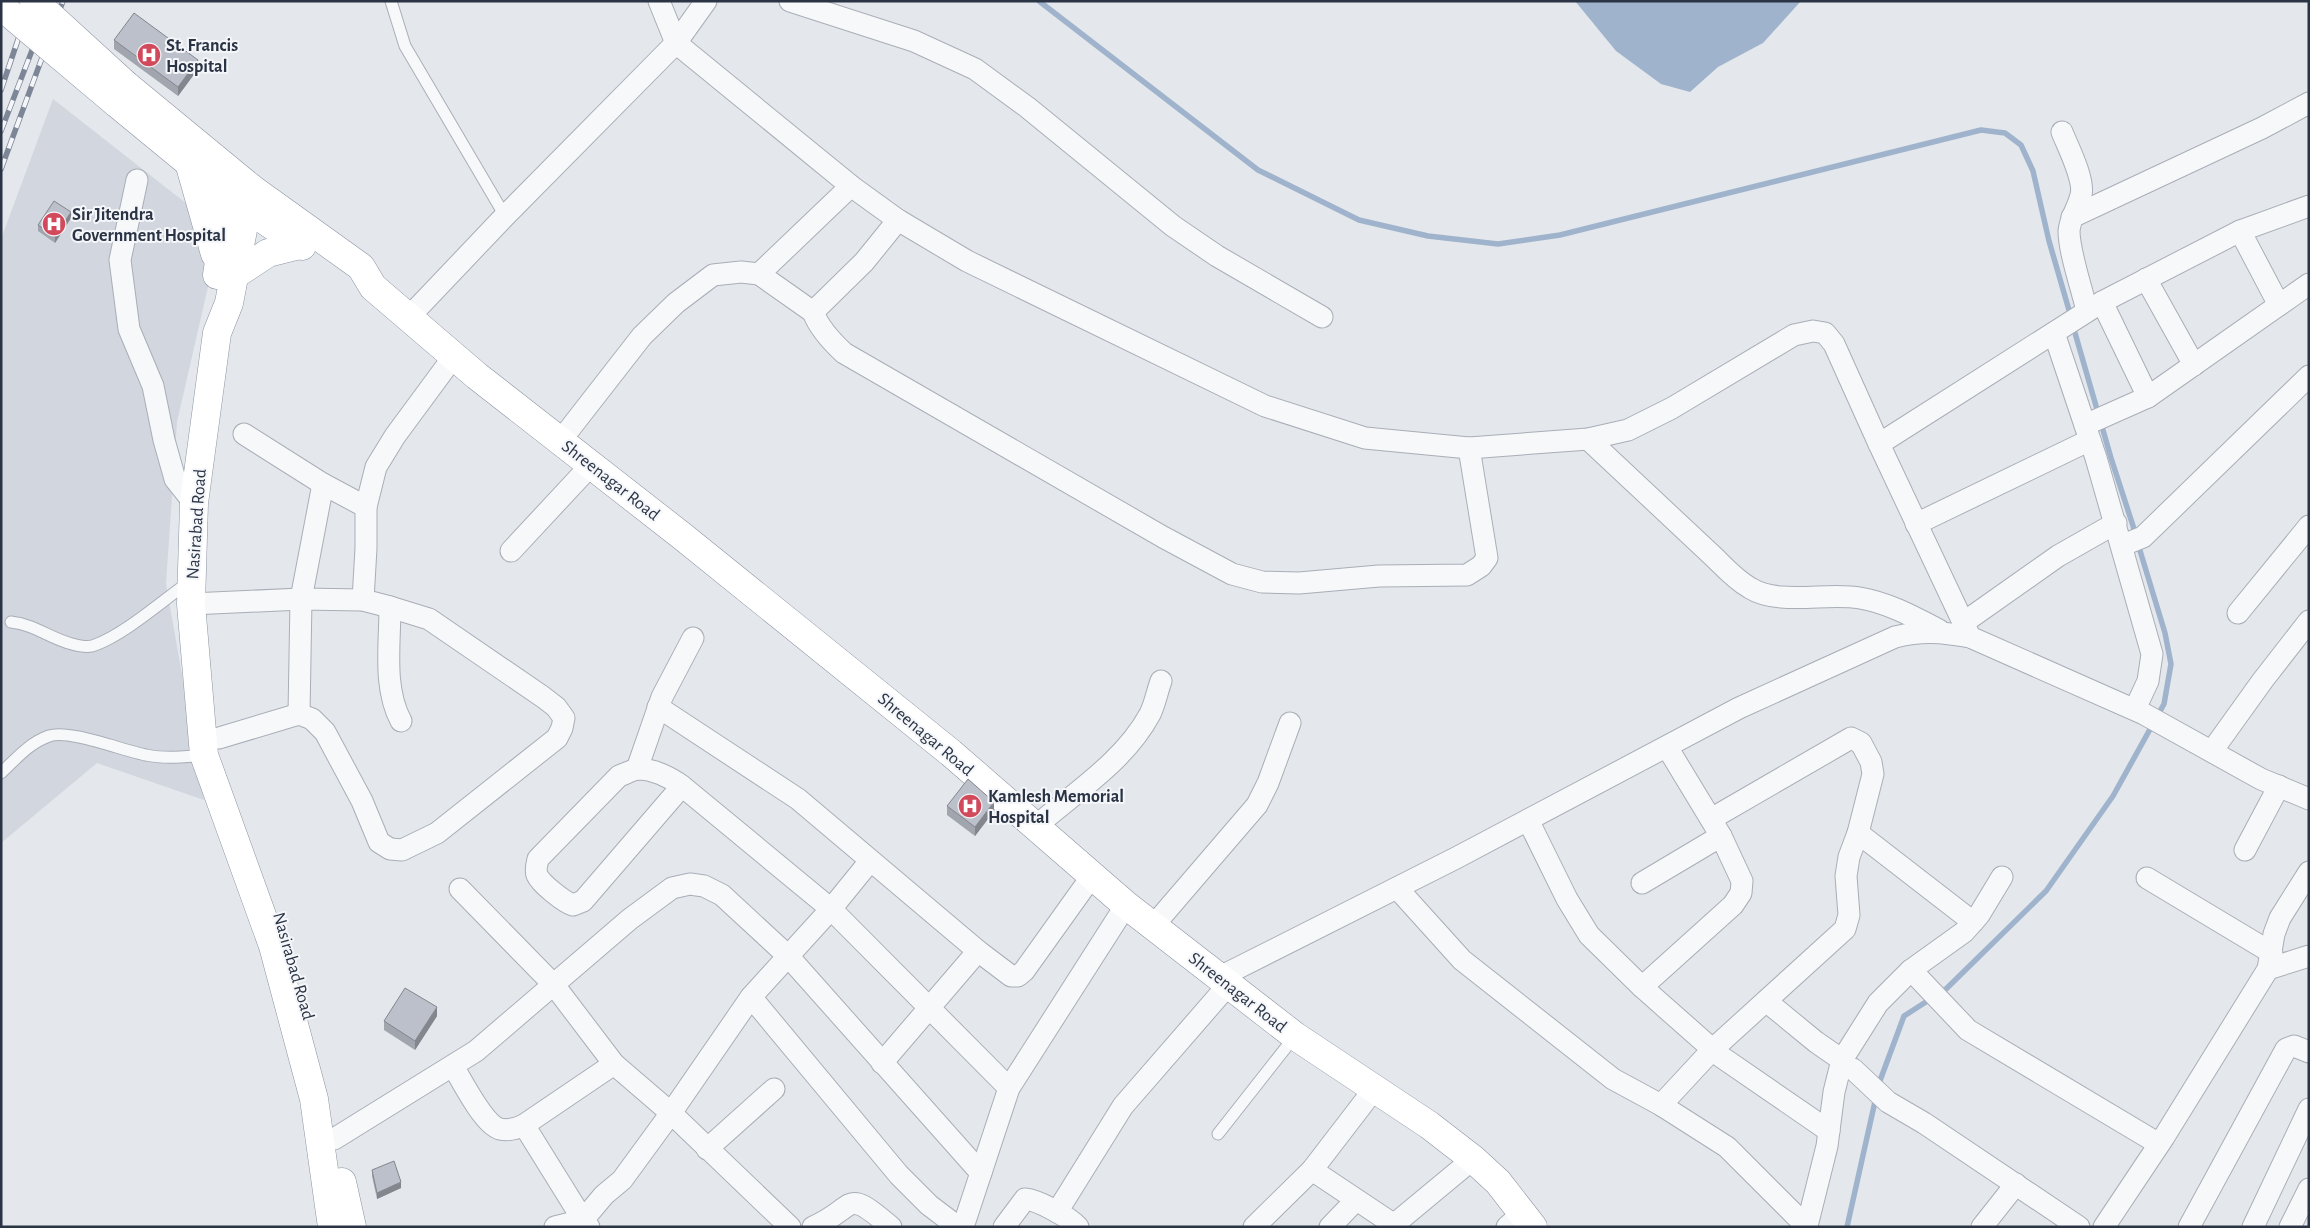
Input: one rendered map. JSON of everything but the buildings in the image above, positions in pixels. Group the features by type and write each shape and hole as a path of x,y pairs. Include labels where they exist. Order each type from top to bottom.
{"highway":[{"path":"34,1 190,166 239,192 361,267 373,287"},
{"path":"2,6 120,93 300,245 353,281 373,287"},
{"path":"190,166 226,271 268,253 300,245"},
{"name":"Nasirabad Road","path":"239,192 226,271 229,303 217,334 194,503 192,592 202,716 274,946 314,1099 332,1227"},
{"name":"Shreenagar Road","path":"373,287 477,376 592,464 951,753 1126,904 1295,1036 1429,1125 1473,1159 1498,1182 1521,1222"},
{"name":"Nasirabad Road","path":"211,746 235,792 286,932 305,994 352,1227"}],"street":[{"path":"659,1 676,43 851,186 898,220 967,261 1265,406 1365,438 1469,448 1588,439 1628,430 1672,408 1794,335 1812,331 1825,333 1834,344 1966,630"},
{"path":"409,317 505,216 676,43 706,1"},
{"path":"790,1 914,41 975,69 1027,107 1173,226 1217,256 1322,317"},
{"path":"2072,217 2262,128 2309,103"},
{"path":"2062,132 2081,182 2082,192 2072,217 2070,241 2087,432 2116,523 2131,542 2152,654 2148,682 2139,712"},
{"path":"137,180 120,260 129,329 153,386 164,440 175,479 194,503"},
{"path":"759,274 851,186"},
{"path":"1879,444 2077,318 2146,279 2240,231 2309,206"},
{"path":"813,312 864,262 898,220"},
{"path":"2240,231 2279,305"},
{"path":"561,440 642,336 676,303 713,275 741,272 759,274 813,312 816,320 832,342 844,352 1163,537 1232,574 1262,582 1298,583 1379,576 1467,574 1481,566 1487,558 1469,448"},
{"path":"2146,279 2194,364"},
{"path":"1916,524 2148,397 2309,284"},
{"path":"2077,318 2148,397"},
{"path":"363,600 366,507 376,466 395,436 454,356"},
{"path":"2131,542 2309,376"},
{"path":"244,434 323,484 366,507"},
{"path":"1588,439 1734,578 1751,590 1771,596 1860,598 1902,611 1942,632"},
{"path":"511,551 592,464"},
{"path":"299,714 301,599 323,484"},
{"path":"1966,630 2058,556 2116,523"},
{"path":"2238,613 2309,526"},
{"path":"192,592 301,599 363,600 429,619 543,697 556,707 564,718 557,738 437,833 402,850 390,849 379,842 362,801 325,732 312,719 299,714 211,746"},
{"path":"390,607 390,693 394,708 401,720"},
{"path":"2212,752 2301,644 2309,621"},
{"path":"1057,1212 1122,1106 1224,981 1739,708 1895,637 1919,631 1966,630 2139,712 2212,752 2309,800"},
{"path":"637,769 671,675 693,638"},
{"path":"1035,827 1114,762 1137,736 1151,712 1161,681"},
{"path":"658,707 798,799 978,951 1011,976 1018,976 1024,971 1092,876"},
{"path":"1154,925 1257,805 1271,776 1290,723"},
{"path":"1642,883 1716,827 1851,738 1861,743 1871,762 1873,774 1858,833 1849,857 1846,876 1849,915 1844,929 1713,1050 1661,1106"},
{"path":"1642,987 1733,905 1741,893 1742,881 1716,827 1667,747"},
{"path":"682,786 583,900 573,905 566,903 537,876 538,859 619,776 637,769 653,772 672,779 682,786 831,909 1009,1088"},
{"path":"2245,850 2279,786"},
{"path":"1528,820 1567,900 1589,935 1642,987 1713,1050 1829,1131"},
{"path":"1858,833 1973,922"},
{"path":"586,1224 604,1195 622,1180 671,1113 751,997 831,909 870,861"},
{"path":"2104,1227 2159,1144 2270,961 2274,934 2280,918 2309,872"},
{"path":"1807,1226 1847,1064 1878,1003 1911,970 1964,932 1973,922 2002,877"},
{"path":"2147,878 2270,961 2309,956"},
{"path":"334,1140 476,1051 630,919 672,888 690,884 704,886 722,895 788,956 981,1172"},
{"path":"460,888 554,985 614,1064 671,1113 790,1227"},
{"path":"1398,888 1462,960 1613,1079 1727,1147 1807,1226"},
{"path":"963,1227 1009,1088 1126,904"},
{"path":"882,1063 978,951"},
{"path":"1911,970 1968,1030 2159,1144"},
{"path":"751,997 899,1175 930,1205 958,1227"},
{"path":"1766,1001 1816,1042 1847,1064 1888,1102 1924,1122 2079,1227"},
{"path":"2189,1227 2286,1049 2294,1046 2309,1052"},
{"path":"452,1066 489,1123 499,1129 512,1130 524,1125 614,1064"},
{"path":"1254,1227 1312,1170 1375,1088"},
{"path":"707,1149 774,1089"},
{"path":"2253,1227 2309,1109"},
{"path":"524,1125 586,1224"},
{"path":"1312,1170 1392,1226 1473,1159"},
{"path":"1982,1227 2016,1184"},
{"path":"2290,1227 2309,1189"},
{"path":"1004,1227 1025,1199 1031,1199 1057,1212 1078,1227"},
{"path":"1330,1227 1356,1200"},
{"path":"817,1226 849,1204 858,1203 867,1207 891,1227"},
{"path":"555,1227 586,1224"}],"lane":[{"path":"391,1 405,46 505,216"},
{"path":"11,622 28,624 72,644 94,646 192,592"},
{"path":"1,773 29,746 51,735 68,736 148,756 171,758 211,746"},
{"path":"1218,1134 1295,1036"}],"shaded area":[{"path":"53,99 187,204 213,265 177,422 166,584 204,800 97,763 1,843 1,239"}],"water":[{"path":"1575,1 1801,1 1763,43 1718,67 1690,92 1661,84 1616,51"}],"waterway":[{"path":"1039,1 1258,170 1359,220 1428,236 1498,244 1560,235 1981,130 2005,133 2021,145 2033,171 2049,241 2071,317"},
{"path":"2073,326 2111,458 2136,535"},
{"path":"1878,1086 1904,1016 1946,989 2046,891 2113,796 2164,704 2171,664 2165,633 2138,544"},
{"path":"1847,1227 1876,1097"}],"railway":[{"path":"1,90 31,1"},
{"path":"1,131 51,1"},
{"path":"1,169 63,1"}],"place":[{"name":"St. Francis Hospital","path":"149,55"},
{"name":"Sir Jitendra Government Hospital","path":"54,224"},
{"name":"Kamlesh Memorial Hospital","path":"970,806"}]}
